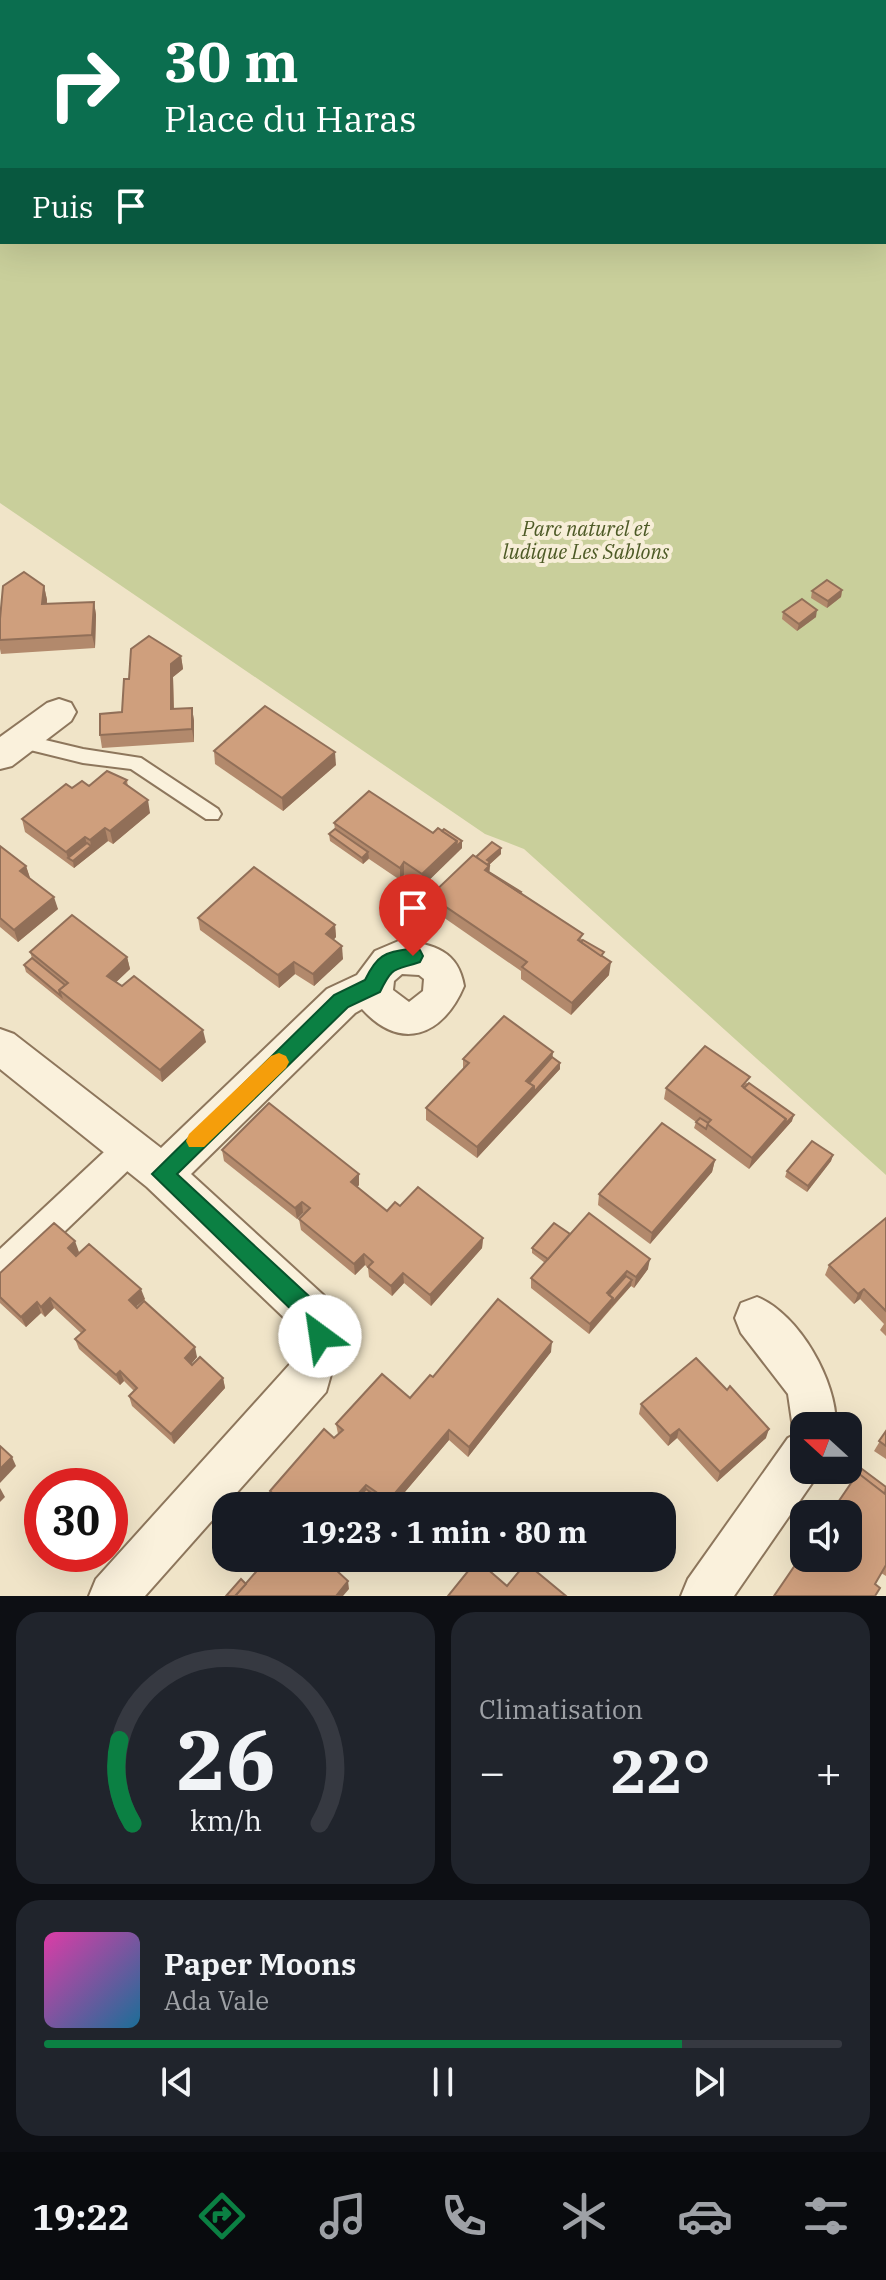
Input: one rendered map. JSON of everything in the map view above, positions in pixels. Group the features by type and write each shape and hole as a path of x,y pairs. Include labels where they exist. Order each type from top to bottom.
{"street":[{"path":"10,748 59,712"},
{"path":"0,1271 146,1161 341,1001 373,986"},
{"path":"0,1046 146,1161 316,1318 320,1336 318,1356 310,1376 113,1596"},
{"path":"757,1318 803,1375 812,1395 813,1412"},
{"path":"705,1596 790,1474"}],"lane":[{"path":"10,748 135,763 212,814"}],"green space":[{"name":"Parc naturel et ludique Les Sablons","path":"0,244 886,244 886,1175 524,849 485,834 0,503"}],"building":[{"path":"24,572 44,586 42,604 94,602 92,635 0,640 3,586"},
{"path":"827,580 842,590 828,601 812,591"},
{"path":"802,599 817,610 799,624 783,612"},
{"path":"149,636 181,656 171,664 171,709 192,708 192,729 100,735 100,714 122,712 124,679 129,679 131,649"},
{"path":"265,706 335,752 282,798 214,751"},
{"path":"107,771 127,780 124,783 148,800 110,831 105,828 90,840 85,837 66,852 22,819 66,784 72,788 82,781 89,786"},
{"path":"369,791 433,833 438,828 457,841 422,874 404,862 400,868 334,823"},
{"path":"335,829 368,852 362,858 329,834"},
{"path":"444,829 462,841 456,847 457,841 442,831"},
{"path":"492,842 501,848 487,860 490,862 487,865 476,857"},
{"path":"87,843 91,846 73,861 68,858"},
{"path":"0,846 26,866 20,871 54,897 14,930 0,918"},
{"path":"473,855 489,866 485,870 583,934 578,940 611,962 572,1003 522,967 527,962 430,896"},
{"path":"254,867 335,925 326,934 342,946 313,974 294,962 278,975 198,918"},
{"path":"72,915 127,957 107,976 122,986 134,976 203,1030 160,1070 59,990 68,983 30,952"},
{"path":"583,940 604,952 601,956 581,942"},
{"path":"32,958 65,985 59,990 61,996 24,965"},
{"path":"504,1016 553,1052 526,1081 534,1086 477,1147 426,1108 469,1063 463,1059"},
{"path":"705,1046 750,1077 742,1086 786,1119 752,1158 707,1124 711,1120 666,1088"},
{"path":"552,1057 560,1063 534,1092 534,1086 529,1083"},
{"path":"749,1083 794,1115 785,1124 786,1119 744,1088"},
{"path":"269,1103 359,1174 351,1182 387,1211 395,1202 400,1206 418,1187 483,1238 430,1295 403,1273 391,1286 368,1267 373,1262 364,1254 354,1264 299,1219 310,1208 302,1202 295,1208 222,1150"},
{"path":"700,1118 708,1123 706,1129 696,1122"},
{"path":"662,1123 715,1160 652,1233 599,1194"},
{"path":"812,1141 833,1155 808,1186 787,1171"},
{"path":"589,1213 650,1259 636,1277 627,1271 607,1293 613,1298 590,1324 531,1278"},
{"path":"886,1218 886,1311 864,1289 858,1294 829,1265"},
{"path":"54,1223 75,1241 68,1248 76,1256 89,1244 141,1289 129,1300 137,1308 144,1301 195,1347 185,1358 192,1365 200,1357 223,1378 171,1434 129,1396 137,1388 120,1371 116,1375 75,1339 85,1330 50,1298 41,1307 37,1302 21,1317 0,1297 0,1273"},
{"path":"554,1223 570,1234 548,1259 532,1248"},
{"path":"626,1276 632,1280 612,1303 613,1298 609,1295"},
{"path":"498,1299 552,1342 469,1447 449,1430 396,1492 376,1492 366,1485 360,1492 270,1491 324,1429 334,1438 343,1430 336,1424 382,1374 410,1398 430,1375 433,1377"},
{"path":"696,1358 727,1390 730,1386 769,1429 720,1472 679,1429 670,1436 641,1404"},
{"path":"886,1431 886,1446 879,1441"},
{"path":"0,1446 12,1457 0,1469"},
{"path":"862,1469 886,1487 885,1494 862,1477"},
{"path":"862,1476 886,1493 886,1565 875,1584 880,1588 875,1596 774,1596 790,1572 862,1572 862,1500 840,1500 850,1484 862,1484"},
{"path":"256,1572 338,1572 348,1581 336,1596 235,1596"},
{"path":"467,1572 491,1572 507,1586 519,1572 537,1572 566,1596 448,1596"},
{"path":"241,1579 246,1584 235,1596 226,1596"}],"slow traffic":[{"path":"197,1141 279,1062"}],"route":[{"path":"320,1336 316,1318 162,1174 341,1001 373,986 375,976 390,960 413,956"}]}
